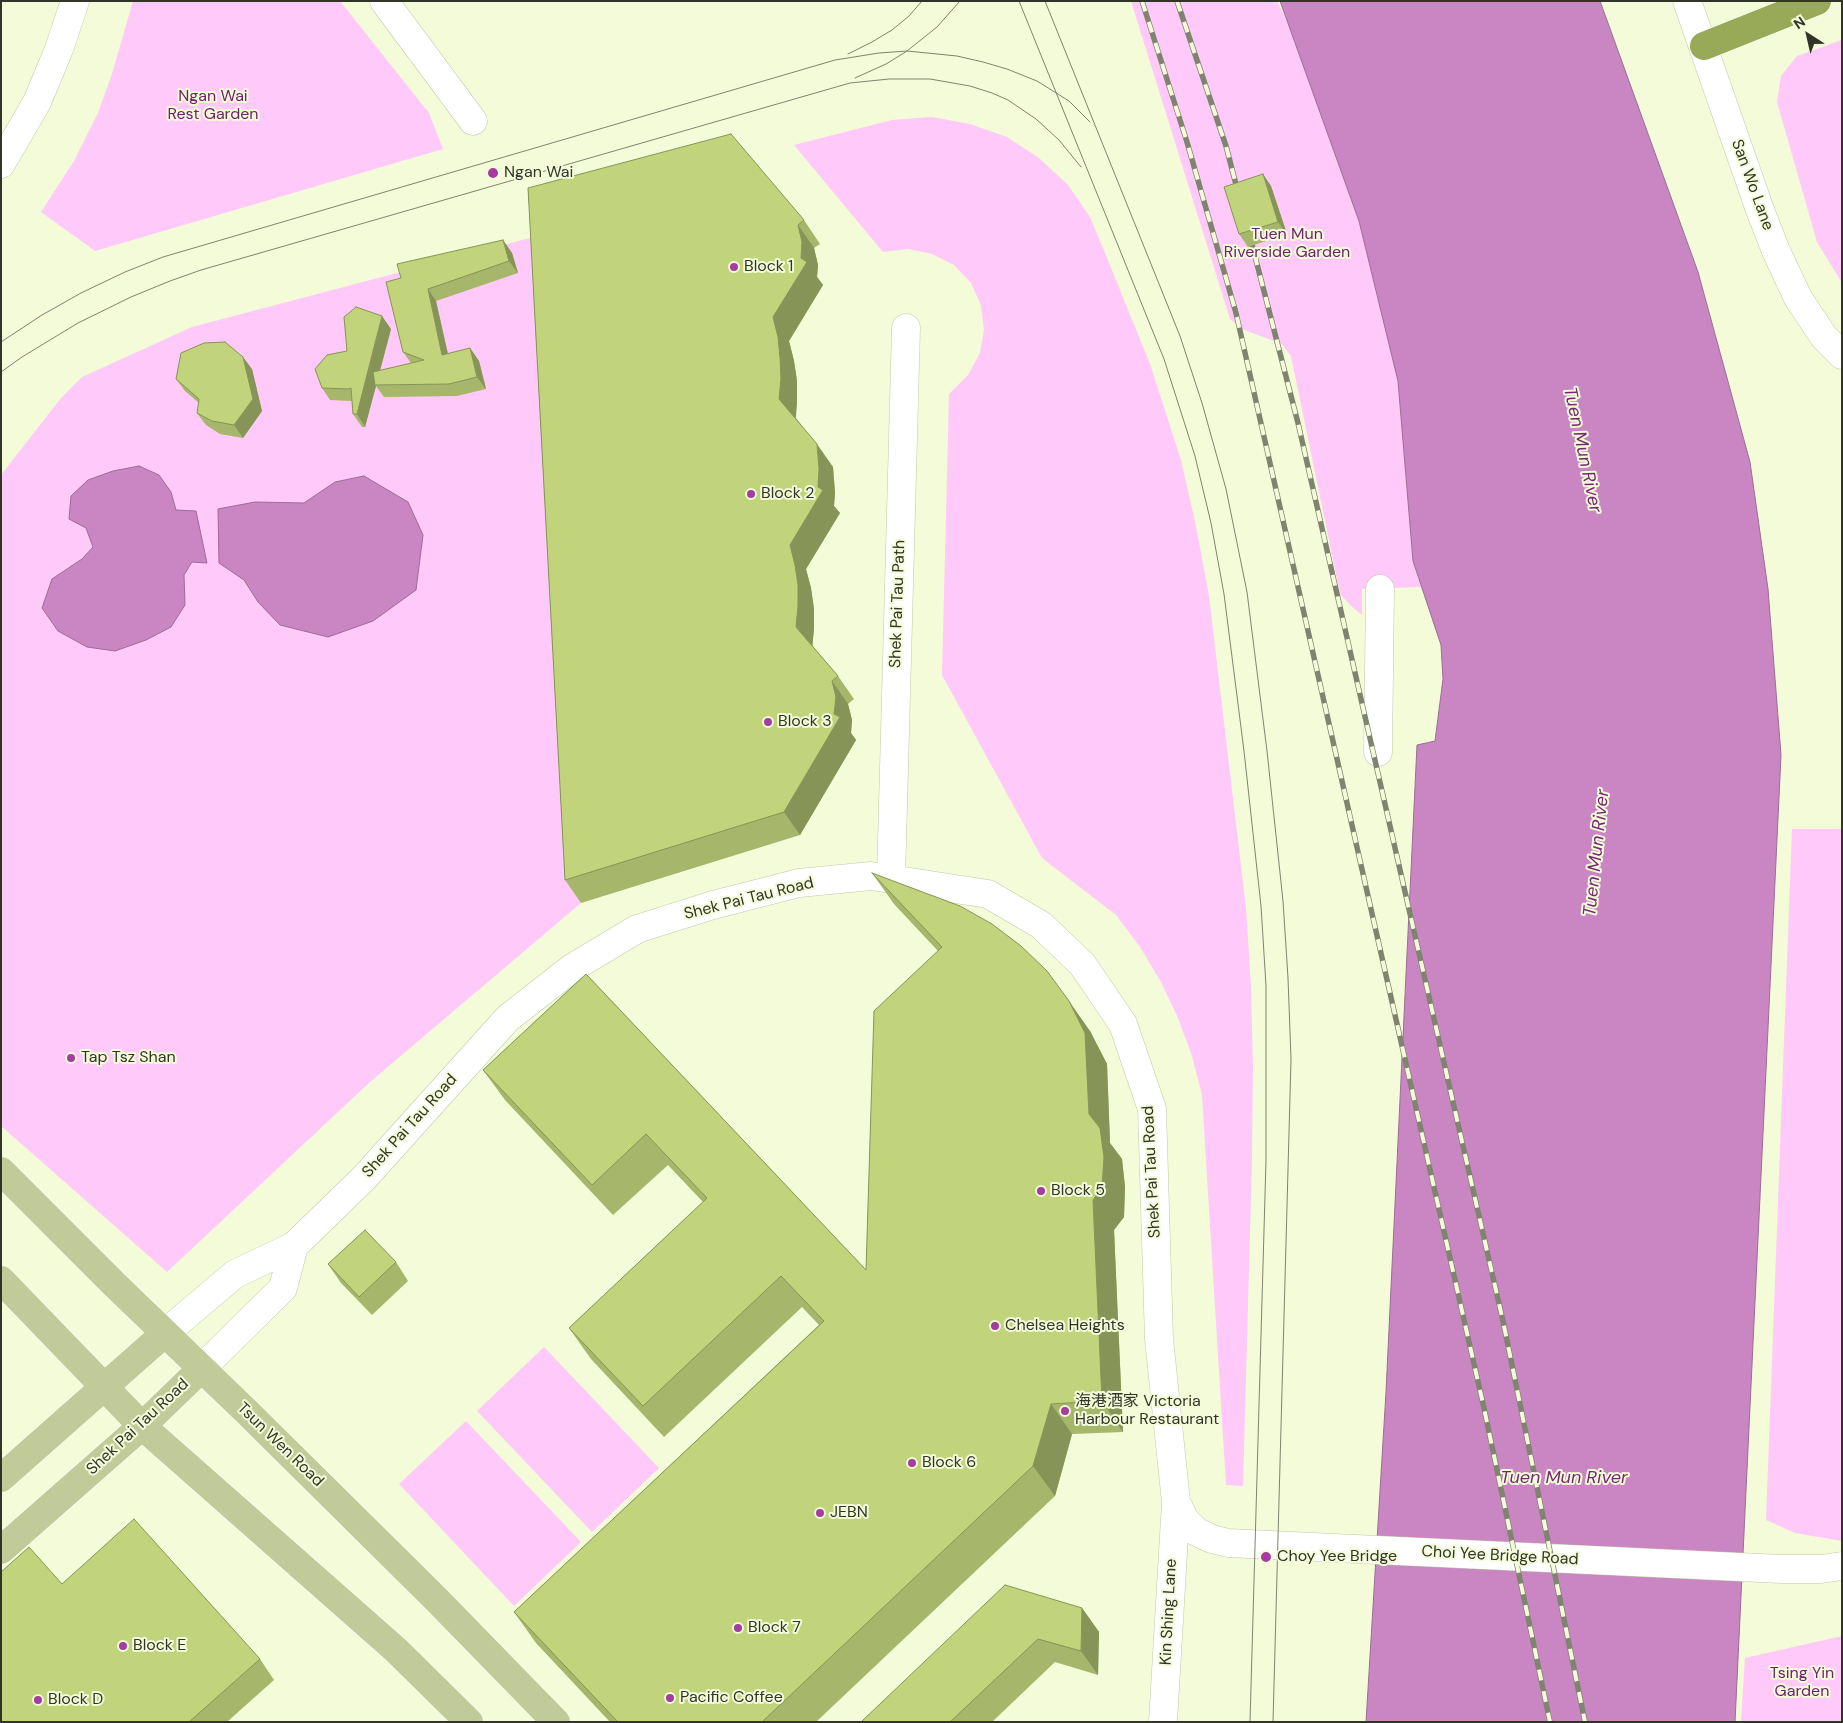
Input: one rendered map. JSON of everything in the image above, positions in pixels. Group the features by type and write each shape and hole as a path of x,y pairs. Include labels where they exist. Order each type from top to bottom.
{"highway":[{"path":"1704,46 1817,1"}],"main road":[{"name":"Tsun Wen Road","path":"1,1172 164,1334 250,1414 436,1599 556,1722"},
{"path":"1,1280 142,1426 396,1650 469,1722"},
{"name":"Shek Pai Tau Road","path":"1,1478 164,1334"},
{"name":"Shek Pai Tau Road","path":"1,1550 142,1426 201,1369"}],"street":[{"path":"1,164 36,102 60,49 75,1"},
{"path":"384,1 473,121"},
{"name":"San Wo Lane","path":"1688,1 1760,210 1780,259 1798,298 1824,337 1842,355"},
{"name":"Shek Pai Tau Path","path":"891,880 906,328"},
{"path":"1378,752 1380,588"},
{"name":"Shek Pai Tau Road","path":"164,1334 235,1274 294,1246 364,1178 508,1018 572,968 637,929 713,905 799,883 871,876 988,894 1041,924 1082,964 1123,1024 1152,1109 1160,1339 1176,1502"},
{"name":"Shek Pai Tau Road","path":"201,1369 284,1288 294,1246"},
{"name":"Choi Yee Bridge Road","path":"1176,1502 1186,1520 1197,1532 1212,1539 1228,1543 1782,1569 1821,1569 1842,1566"},
{"name":"Kin Shing Lane","path":"1163,1722 1176,1502"}],"green space":[{"name":"Ngan Wai Rest Garden","path":"133,1 340,1 429,113 443,149 95,251 41,212 74,161 98,113 112,74"},
{"name":"Tuen Mun Riverside Garden","path":"1131,1 1277,1 1288,24 1359,221 1398,381 1413,561 1421,587 1362,589 1362,615 1340,594 1291,356 1282,344 1242,329 1230,319"},
{"path":"1842,40 1842,283 1817,242 1777,102 1781,76 1797,56"},
{"path":"932,117 970,124 1007,137 1039,158 1068,185 1090,217 1150,364 1181,460 1196,526 1209,596 1246,908 1251,987 1253,1066 1252,1160 1243,1486 1226,1485 1202,1095 1192,1056 1178,1018 1161,982 1140,947 1116,915 1042,858 942,675 949,394 968,375 980,353 984,330 981,305 971,283 954,265 932,254 908,249 883,252 794,145 892,120"},
{"path":"545,234 581,903 370,1082 167,1272 1,1126 1,475 61,398 82,377 192,327"},
{"path":"1792,829 1842,829 1842,1541 1795,1533 1766,1520"},
{"path":"544,1347 659,1468 592,1532 477,1411"},
{"path":"466,1421 581,1542 514,1606 399,1484"},
{"name":"Tsing Yin Garden","path":"1842,1636 1842,1722 1741,1722 1745,1658"}],"water":[{"name":"Tuen Mun River","path":"1280,1 1600,1 1698,272 1750,462 1768,589 1781,755 1735,1722 1366,1722 1386,1392 1417,745 1435,741 1443,679 1441,645 1413,561 1398,381 1359,221"},
{"path":"139,466 159,475 171,492 176,510 196,511 207,563 192,562 184,575 185,605 171,627 146,640 115,651 87,647 58,631 42,608 52,579 82,559 93,547 86,528 69,519 71,496 88,480 113,471"},
{"path":"364,476 408,502 423,535 416,590 373,621 328,637 280,625 258,602 244,580 219,563 218,509 255,502 304,503 335,482"}],"building":[{"path":"731,134 804,220 798,225 802,242 801,258 807,262 773,317 778,337 780,358 781,379 779,399 817,444 818,487 823,490 790,545 798,585 796,627 838,676 832,681 836,697 834,714 840,717 784,812 565,880 528,188"},
{"path":"1263,174 1278,222 1239,234 1224,187"},
{"path":"503,240 509,261 428,289 442,355 470,348 477,377 449,384 375,385 373,372 424,360 403,352 386,282 401,278 397,264"},
{"path":"356,307 382,316 357,414 353,414 351,388 322,388 315,369 327,355 347,351 344,317"},
{"path":"225,342 243,357 253,399 234,425 212,421 197,413 199,399 176,379 181,353 204,343"},
{"name":"Chelsea Heights","path":"872,873 960,906 992,924 1021,946 1047,971 1069,1001 1085,1033 1089,1114 1100,1128 1104,1157 1102,1187 1093,1200 1102,1401 1051,1404 1033,1466 762,1722 618,1722 514,1612 824,1321 781,1276 643,1406 569,1328 707,1198 646,1134 592,1185 483,1070 586,974 866,1270 874,1011 942,947"},
{"path":"365,1230 396,1262 359,1297 328,1264"},
{"path":"134,1519 260,1659 189,1722 1,1722 1,1572 29,1547 62,1584"},
{"path":"1005,1585 1082,1608 1081,1651 1038,1639 950,1722 861,1722"}],"tram line":[{"path":"848,54 892,30 909,16 922,1"},
{"path":"855,78 886,64 907,51 937,27 960,1"},
{"path":"1019,1 1164,359 1195,456 1211,523 1224,594 1261,906 1266,986 1266,1160 1250,1722"},
{"path":"1045,1 1180,336 1202,403 1226,489 1247,592 1283,901 1291,1059 1273,1722"},
{"path":"1,342 42,315 81,293 125,272 163,257 835,60 907,51 957,56 983,62 1037,81 1069,101 1090,122"},
{"path":"1,372 78,323 131,297 201,270 850,83 889,79 930,79 970,86 992,93 1008,100 1036,119 1059,140 1081,167"}],"railway":[{"path":"1142,1 1187,142 1236,313 1484,1408 1550,1722"},
{"path":"1177,1 1226,146 1239,196"},
{"path":"1249,233 1298,423 1503,1321 1585,1722"}],"place":[{"name":"Ngan Wai","path":"493,173"},
{"name":"Block 1","path":"734,267"},
{"name":"Block 2","path":"751,494"},
{"name":"Block 3","path":"768,722"},
{"name":"Tap Tsz Shan","path":"71,1058"},
{"name":"Block 5","path":"1041,1191"},
{"name":"Chelsea Heights","path":"995,1326"},
{"name":"海港酒家 Victoria Harbour Restaurant","path":"1065,1411"},
{"name":"Block 6","path":"912,1463"},
{"name":"JEBN","path":"820,1513"},
{"name":"Choy Yee Bridge","path":"1266,1557"},
{"name":"Block 7","path":"738,1628"},
{"name":"Block E","path":"123,1646"},
{"name":"Pacific Coffee","path":"670,1698"},
{"name":"Block D","path":"38,1700"}]}
